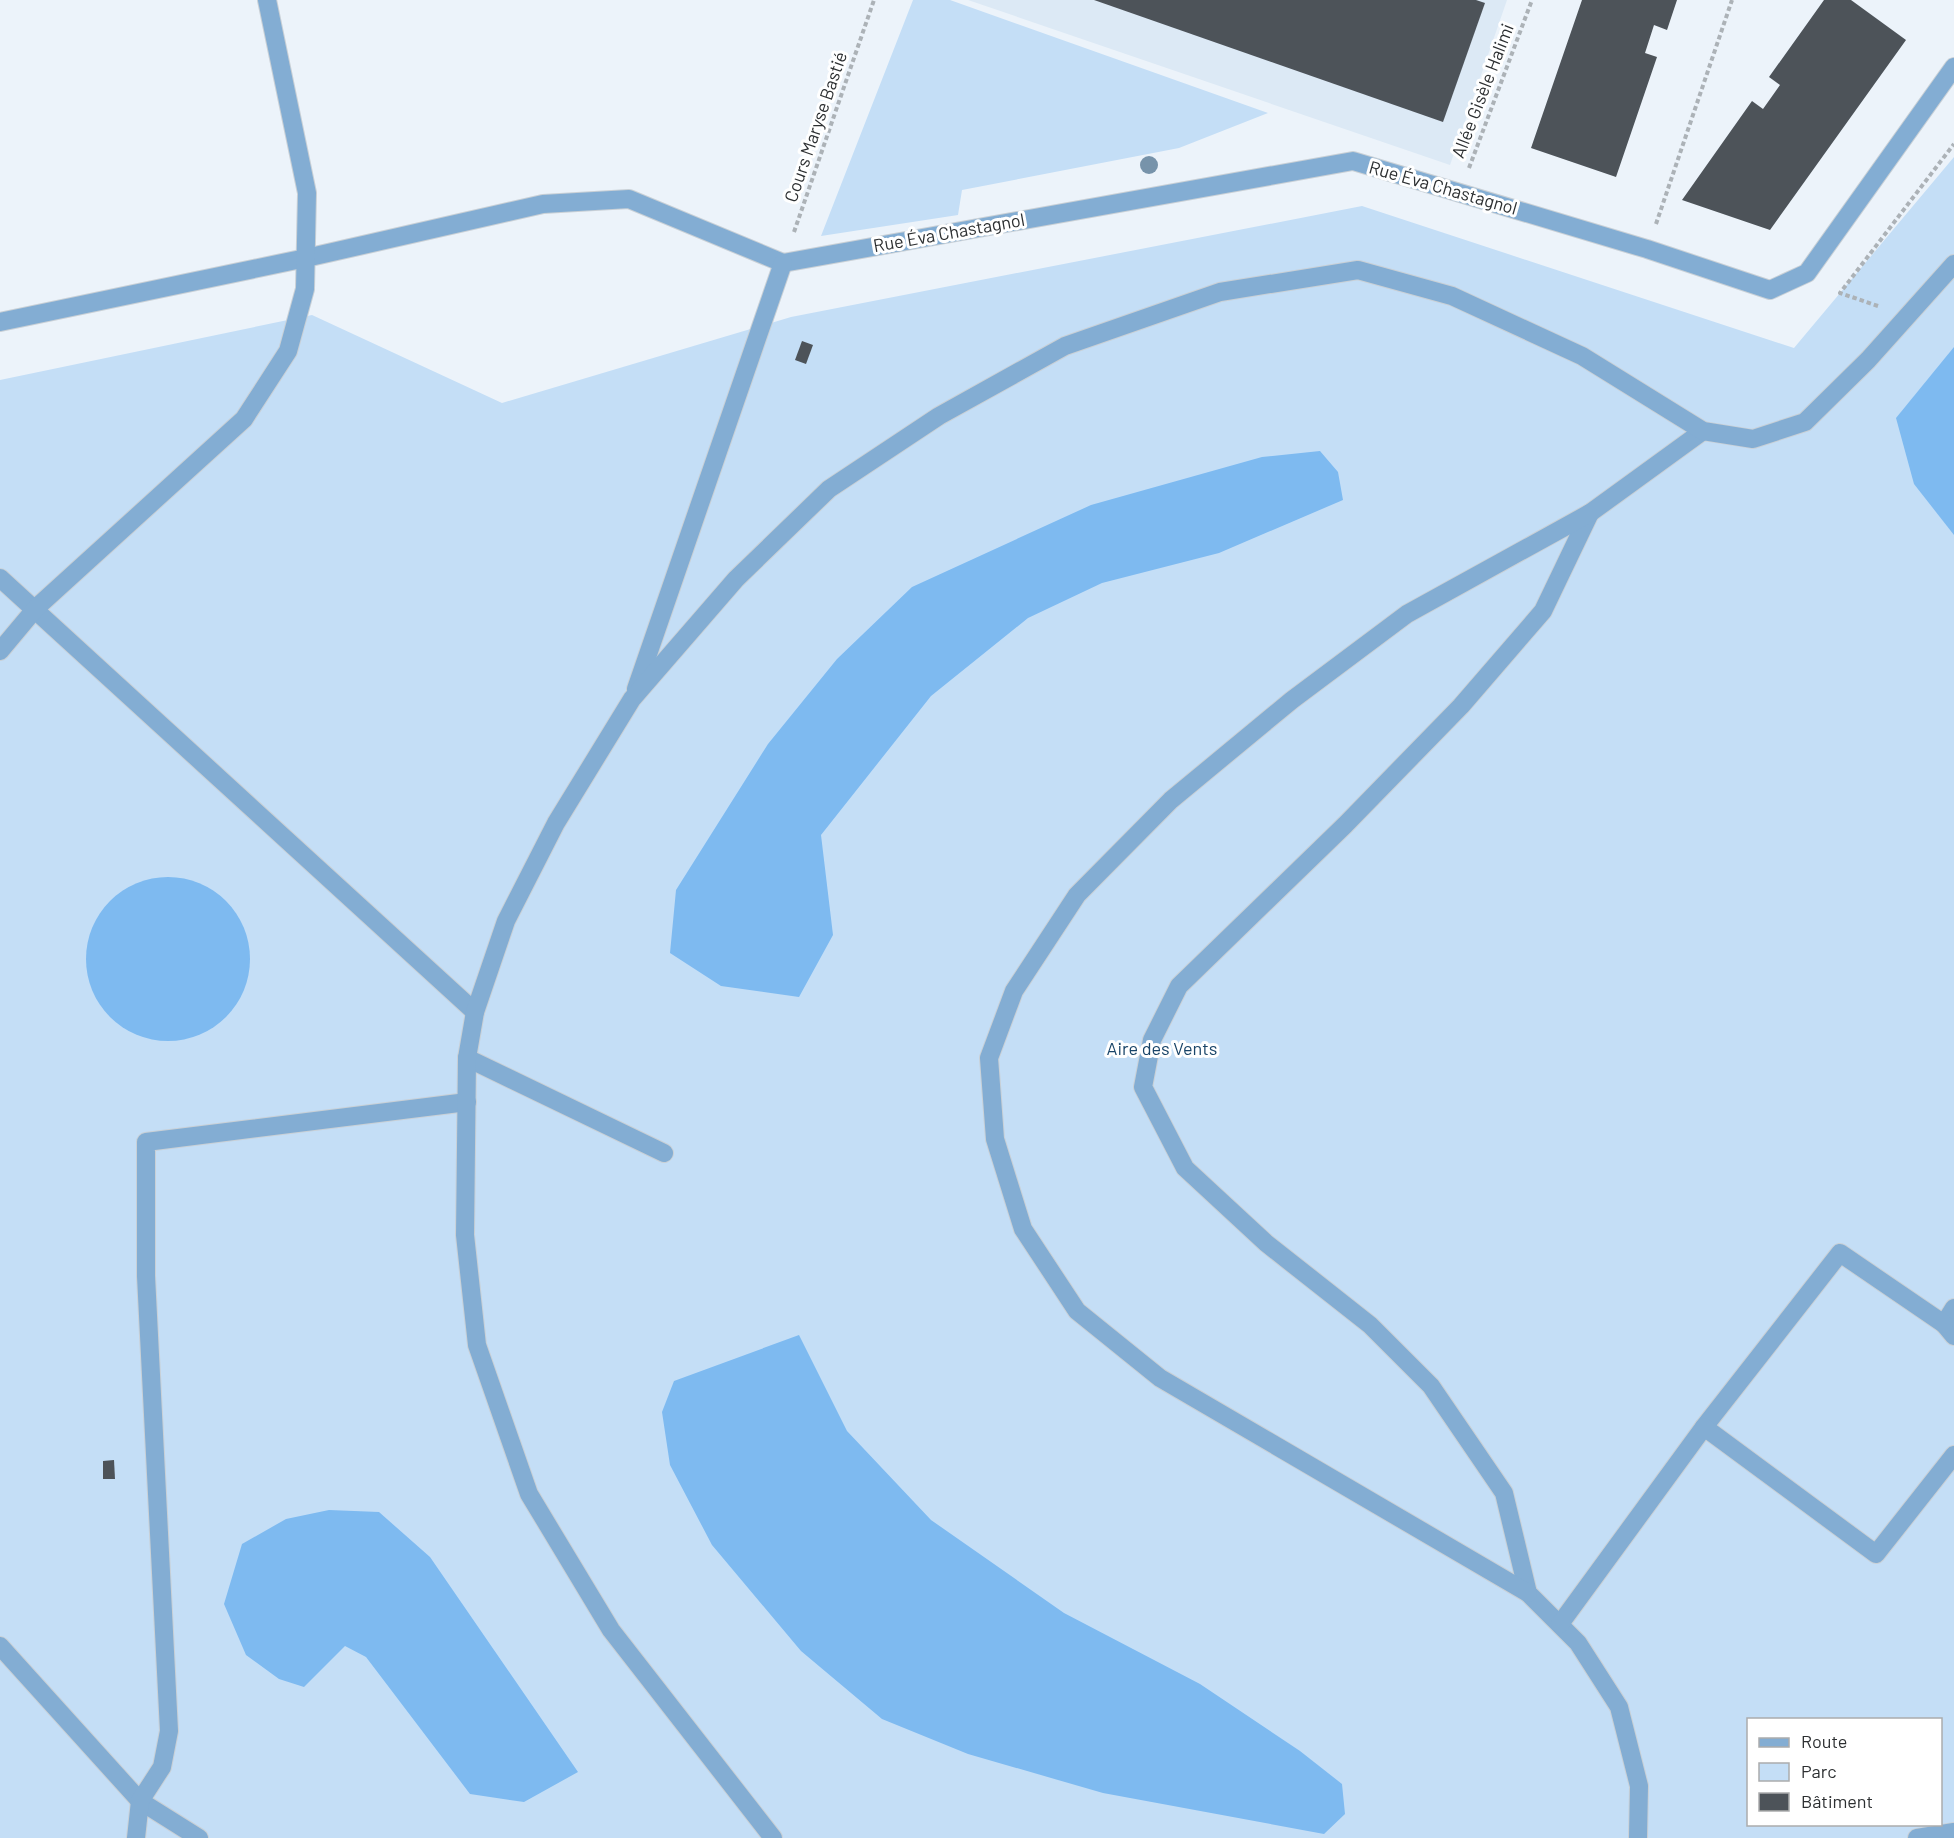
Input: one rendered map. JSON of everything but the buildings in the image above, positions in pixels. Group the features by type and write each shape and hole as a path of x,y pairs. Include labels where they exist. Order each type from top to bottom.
{"street":[{"path":"0,651 36,608 244,420 288,351 305,289 307,193 267,0"},
{"name":"Rue Éva Chastagnol","path":"783,263 1353,161 1647,249 1770,290 1807,273 1954,67"},
{"path":"0,322 306,258 543,204 629,199 783,263 632,699"},
{"path":"773,1838 611,1630 529,1494 477,1345 465,1236 467,1058 475,1012 506,921 556,823 632,699 736,579 829,489 939,416 1065,346 1220,292 1358,270 1452,296 1582,356 1703,431 1753,439 1805,422 1868,360 1954,264"},
{"path":"1638,1838 1639,1786 1620,1707 1578,1643 1528,1593 1160,1378 1077,1311 1023,1229 995,1139 988,1058 1014,991 1077,895 1171,800 1292,700 1407,614 1590,513 1703,431"},
{"path":"1528,1593 1504,1493 1431,1386 1370,1325 1266,1243 1185,1168 1143,1087 1152,1041 1179,986 1395,774 1461,706 1544,611 1590,513"},
{"path":"0,578 36,608 475,1012"},
{"path":"467,1058 664,1153"},
{"path":"136,1838 140,1801 162,1767 169,1731 146,1276 146,1142 467,1101"},
{"path":"1560,1624 1704,1427 1840,1253 1949,1330 1954,1308"},
{"path":"1704,1427 1876,1554 1954,1455"},
{"path":"0,1646 140,1801 199,1838"},
{"path":"1917,1838 1954,1832"}],"path":[{"name":"Cours Maryse Bastié","path":"783,263 874,0"},
{"name":"Allée Gisèle Halimi","path":"1460,192 1532,0"},
{"path":"1647,249 1732,0"},
{"path":"1907,316 1840,294 1954,144"}],"shaded area":[{"path":"968,0 1507,0 1450,165"},
{"path":"1954,347 1954,535 1914,484 1896,418"},
{"path":"1320,451 1338,472 1343,500 1219,553 1102,583 1028,618 931,696 821,835 833,935 799,997 721,986 670,953 676,890 768,744 837,659 912,587 1091,505 1262,457"},
{"path":"168,877 199,884 226,901 243,928 250,959 243,990 226,1017 199,1034 168,1041 137,1034 110,1017 93,990 86,959 93,928 110,901 137,884"},
{"path":"799,1335 847,1431 931,1520 1064,1613 1200,1684 1300,1751 1342,1784 1345,1814 1324,1834 1103,1793 968,1754 882,1719 801,1651 712,1545 670,1465 662,1412 674,1381"},
{"path":"329,1510 379,1512 430,1557 578,1772 524,1802 470,1794 366,1657 345,1646 304,1687 279,1679 246,1655 224,1604 242,1544 286,1519"}],"green space":[{"path":"913,0 950,0 1268,113 1179,148 962,190 958,215 821,236"},
{"name":"Aire des Vents","path":"1954,157 1954,1838 0,1838 0,380 312,315 502,403 791,317 1362,206 1794,348"}]}
